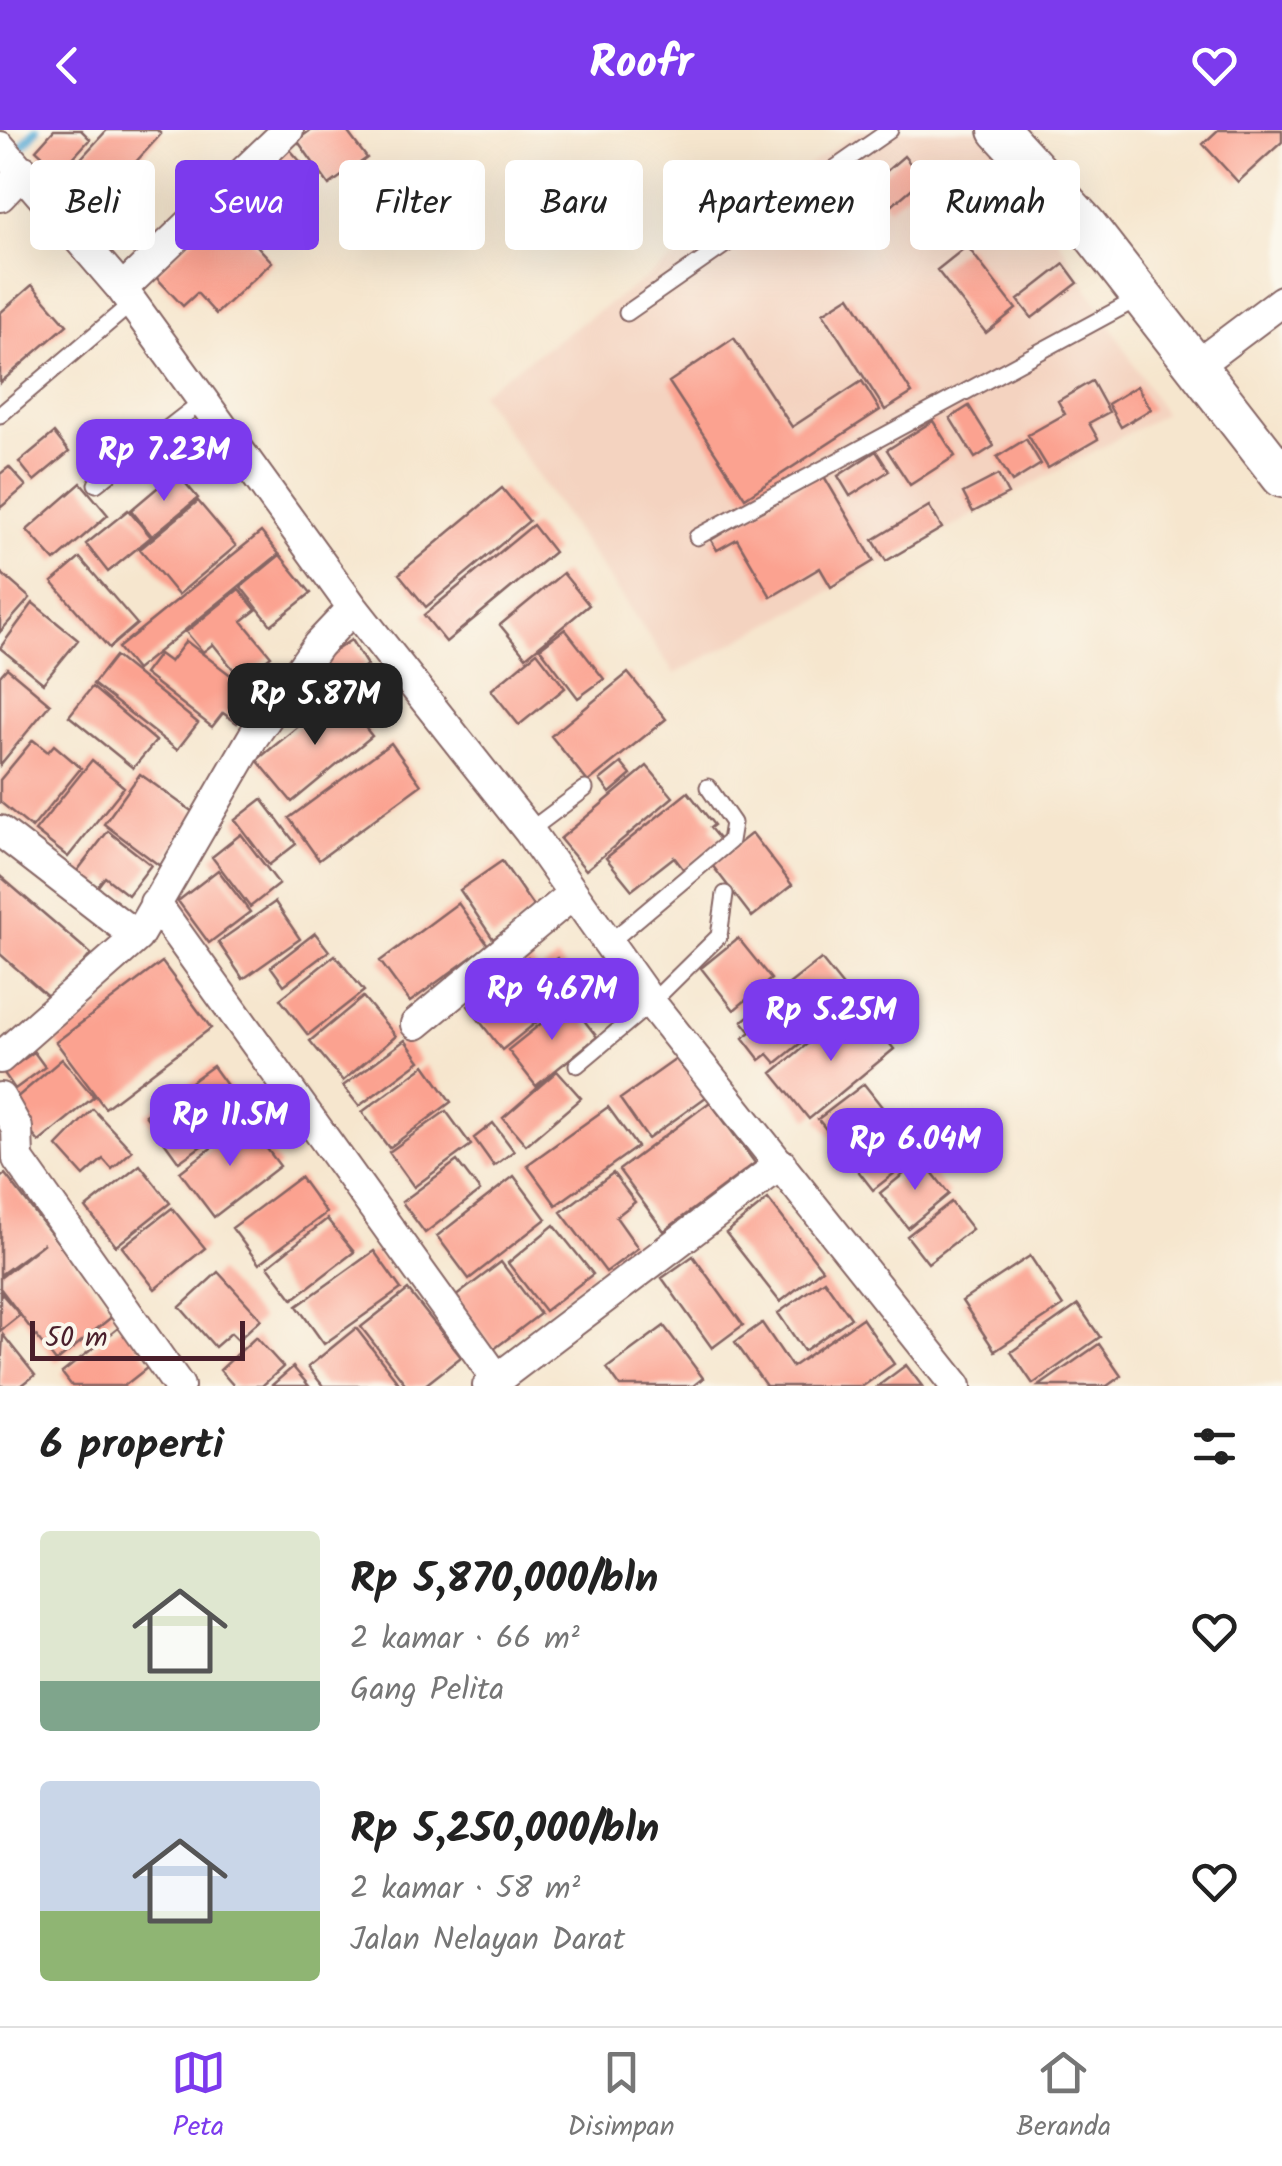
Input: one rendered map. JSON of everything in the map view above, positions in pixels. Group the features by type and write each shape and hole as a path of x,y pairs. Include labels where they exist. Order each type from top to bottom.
{"street":[{"path":"128,296 288,130"},
{"path":"999,130 1053,185 1282,477"},
{"path":"0,196 14,161 128,296 353,608 529,830 651,1004 956,1386"},
{"path":"1193,368 1282,301"},
{"path":"0,1058 137,937 286,686 353,608"},
{"path":"0,831 137,937"},
{"path":"416,1024 572,895"},
{"path":"155,903 492,1383 781,1164"},
{"path":"0,1098 18,1128 18,1159 179,1386"}],"lane":[{"path":"627,313 890,130"},
{"path":"0,415 128,296"},
{"path":"697,538 1140,298"},
{"path":"96,484 204,400"},
{"path":"610,942 730,841 733,823 708,786"},
{"path":"529,830 585,789"},
{"path":"577,1064 651,1004 719,936 726,894"}],"shaded area":[{"path":"860,130 992,130 1010,160 910,160 910,250 1065,250 1164,414 675,674 480,393 687,250 890,250 890,160 817,160"}],"building":[{"path":"54,130 81,130 90,139 71,160 47,160 36,150"},
{"path":"107,130 157,130 161,134 138,160 80,160"},
{"path":"311,130 346,130 367,158 339,160 339,178 329,185 319,171 319,160 311,160 297,140"},
{"path":"1218,130 1282,130 1282,142 1238,182 1203,144"},
{"path":"284,143 299,160 265,160"},
{"path":"904,156 910,163 910,190 890,207 890,168"},
{"path":"181,250 261,250 272,262 216,314 197,293 183,306 154,275"},
{"path":"962,250 970,250 1016,309 986,333 937,270"},
{"path":"1064,264 1078,283 1032,318 1018,300"},
{"path":"32,285 67,325 0,383 0,313"},
{"path":"850,296 912,393 885,410 823,313"},
{"path":"734,338 792,427 862,381 880,410 745,498 669,382"},
{"path":"1092,381 1109,412 1089,423 1098,439 1048,468 1028,435 1065,414 1058,401"},
{"path":"1137,386 1151,409 1121,427 1108,404"},
{"path":"969,406 994,446 975,458 950,418"},
{"path":"933,421 955,456 910,485 887,450"},
{"path":"54,433 69,452 34,481 19,462"},
{"path":"1026,439 1041,464 1012,482 997,457"},
{"path":"876,451 889,471 850,496 838,476"},
{"path":"9,467 26,486 0,508 0,474"},
{"path":"176,472 198,498 152,536 131,510"},
{"path":"822,473 874,561 831,587 820,568 771,597 737,539 717,550 711,540"},
{"path":"998,475 1008,494 973,512 963,493"},
{"path":"81,483 108,515 55,561 27,530"},
{"path":"502,488 529,521 426,607 399,574"},
{"path":"198,501 236,546 178,595 140,549"},
{"path":"929,506 942,528 886,561 873,540"},
{"path":"128,510 151,537 108,572 86,544"},
{"path":"533,525 554,552 446,642 424,615"},
{"path":"261,532 279,554 136,670 118,648"},
{"path":"280,555 311,593 271,625 241,587"},
{"path":"80,558 137,624 109,648 52,582"},
{"path":"0,572 30,598 0,632"},
{"path":"563,573 589,605 526,657 500,625"},
{"path":"239,589 256,610 242,621 271,656 241,679 213,644 203,652 186,632"},
{"path":"33,603 78,640 43,683 0,648"},
{"path":"565,629 604,679 578,698 540,648"},
{"path":"351,640 367,665 331,689 314,665"},
{"path":"186,641 258,696 237,723 223,713 212,727 144,674 159,654 170,662"},
{"path":"537,652 565,688 519,725 491,690"},
{"path":"115,656 198,723 177,750 93,684"},
{"path":"7,668 50,704 0,765 0,676"},
{"path":"628,673 666,719 588,782 551,736"},
{"path":"92,687 156,741 133,768 69,716"},
{"path":"338,694 372,736 292,802 257,760"},
{"path":"33,740 48,752 54,745 81,768 32,828 0,802 0,780"},
{"path":"391,743 421,785 319,860 289,818"},
{"path":"92,760 124,787 68,857 35,831"},
{"path":"621,763 631,775 610,793 600,780"},
{"path":"647,766 673,797 586,870 560,839"},
{"path":"140,774 197,815 160,866 104,824"},
{"path":"688,792 714,825 710,828 720,840 684,870 674,857 632,890 606,858"},
{"path":"262,799 296,844 269,865 235,820"},
{"path":"108,831 151,865 128,895 105,877 92,894 71,879"},
{"path":"752,833 792,885 752,917 712,865"},
{"path":"241,834 279,884 250,907 212,857"},
{"path":"502,861 535,909 493,939 460,890"},
{"path":"218,870 250,912 209,943 178,901"},
{"path":"0,876 91,954 52,1000 0,954"},
{"path":"275,902 300,939 243,979 218,942"},
{"path":"458,903 488,945 410,1002 380,961"},
{"path":"315,933 329,951 284,985 271,967"},
{"path":"738,938 771,979 734,1010 701,968"},
{"path":"335,955 364,991 308,1035 280,999"},
{"path":"528,958 539,972 557,958 580,987 502,1050 468,1006"},
{"path":"821,959 854,1000 776,1063 768,1054 760,1060 743,1038 751,1032 742,1021"},
{"path":"162,962 211,1028 105,1108 56,1042"},
{"path":"363,997 396,1036 343,1081 310,1041"},
{"path":"569,1001 597,1037 536,1086 508,1050"},
{"path":"846,1012 864,1035 875,1026 894,1049 809,1119 772,1073"},
{"path":"405,1040 420,1061 359,1106 343,1086"},
{"path":"34,1052 45,1067 15,1089 4,1073"},
{"path":"679,1057 706,1097 648,1139 620,1099"},
{"path":"62,1059 94,1097 39,1142 8,1105"},
{"path":"425,1065 451,1102 389,1148 362,1112"},
{"path":"213,1066 247,1113 179,1162 145,1115"},
{"path":"557,1071 581,1098 526,1145 503,1118"},
{"path":"864,1084 919,1154 873,1190 818,1119"},
{"path":"710,1102 755,1163 664,1231 619,1170"},
{"path":"608,1107 637,1147 556,1205 527,1165"},
{"path":"93,1109 132,1151 112,1169 103,1159 84,1176 57,1146"},
{"path":"446,1111 471,1145 414,1187 389,1152"},
{"path":"246,1121 280,1166 214,1217 180,1172"},
{"path":"493,1123 514,1151 494,1166 474,1138"},
{"path":"922,1159 949,1194 908,1228 880,1193"},
{"path":"457,1161 480,1191 425,1233 402,1202"},
{"path":"140,1165 170,1203 116,1246 86,1208"},
{"path":"613,1173 635,1202 616,1217 638,1248 606,1272 561,1212"},
{"path":"5,1174 114,1315 56,1362 0,1288 0,1278 44,1243 0,1275 0,1178"},
{"path":"514,1176 546,1219 469,1279 437,1236"},
{"path":"300,1177 326,1213 259,1264 232,1228"},
{"path":"768,1199 822,1269 780,1302 726,1233"},
{"path":"951,1202 972,1229 928,1263 907,1236"},
{"path":"172,1208 205,1248 155,1289 122,1247"},
{"path":"327,1219 354,1252 293,1299 268,1266"},
{"path":"554,1225 593,1274 545,1311 508,1263"},
{"path":"374,1251 401,1289 324,1344 297,1306"},
{"path":"693,1256 743,1325 712,1348 662,1278"},
{"path":"1030,1256 1063,1306 995,1351 962,1301"},
{"path":"501,1262 540,1314 494,1349 455,1297"},
{"path":"218,1272 261,1319 238,1340 231,1333 215,1347 180,1307"},
{"path":"824,1280 851,1318 804,1351 778,1313"},
{"path":"408,1290 461,1357 424,1386 407,1386 361,1327"},
{"path":"0,1292 20,1315 0,1331"},
{"path":"1078,1305 1100,1337 1033,1384 1011,1352"},
{"path":"862,1318 894,1364 863,1386 766,1386 735,1342 762,1323 792,1367"},
{"path":"122,1325 152,1364 124,1386 72,1386 62,1373"},
{"path":"664,1326 703,1378 693,1386 620,1386 607,1368"},
{"path":"356,1328 401,1386 323,1386 308,1367"},
{"path":"3,1335 35,1375 21,1386 0,1386"},
{"path":"256,1337 283,1367 262,1386 234,1386 220,1370"},
{"path":"1099,1344 1121,1376 1107,1386 1039,1386"},
{"path":"906,1365 922,1386 878,1386"},
{"path":"293,1367 309,1386 271,1386"}],"waterway":[{"path":"0,172 36,130"}]}
